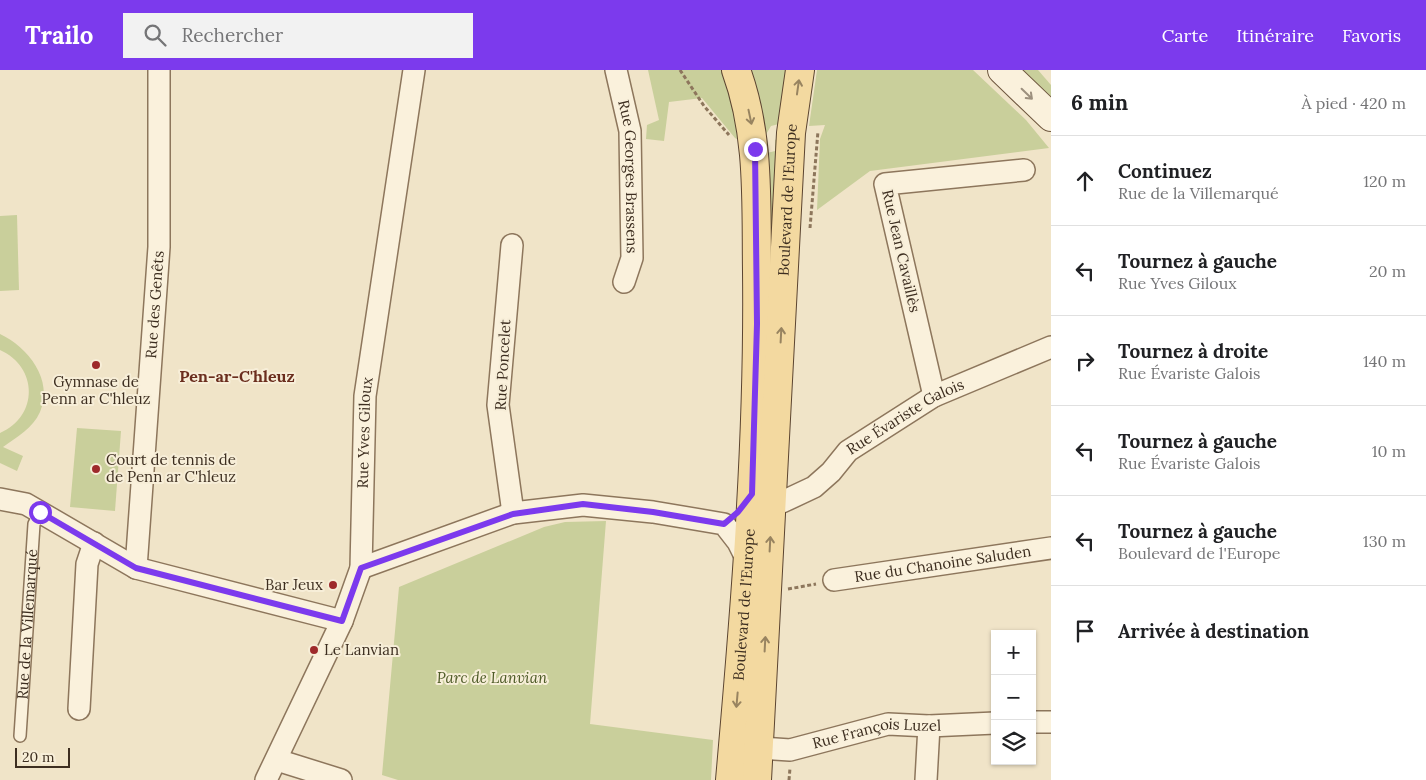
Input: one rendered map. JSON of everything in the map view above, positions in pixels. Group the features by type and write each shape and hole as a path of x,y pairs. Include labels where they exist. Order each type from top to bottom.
{"main road":[{"name":"Boulevard de l'Europe","path":"730,780 749,564 772,498 757,324 755,149 745,93 736,70"},
{"name":"Boulevard de l'Europe","path":"757,780 791,133 800,70"},
{"path":"1002,70 1051,118"}],"street":[{"name":"Rue des Genêts","path":"136,568 159,247 159,70"},
{"name":"Rue Yves Giloux","path":"266,780 342,621 361,568 365,396 414,70"},
{"name":"Rue Georges Brassens","path":"616,70 630,131 632,258 624,282"},
{"name":"Rue Jean Cavaillès","path":"934,396 885,184 1024,170"},
{"name":"Rue Poncelet","path":"512,245 498,405 513,514"},
{"name":"Rue Évariste Galois","path":"724,524 738,512 772,498 814,487 831,472 848,451 934,396 1051,347"},
{"path":"0,499 26,504 136,568 342,621"},
{"path":"361,568 513,514 583,504 653,512 724,524 738,542 749,564"},
{"path":"79,709 87,564 94,544"},
{"name":"Rue du Chanoine Saluden","path":"834,580 1051,548"},
{"path":"1036,722 1051,722"},
{"name":"Rue François Luzel","path":"760,748 790,750 888,724 929,726 991,723"},
{"path":"926,780 929,726"},
{"path":"276,760 340,780"}],"lane":[{"name":"Rue de la Villemarqué","path":"20,736 34,524 40,512"}],"path":[{"path":"680,70 704,106 730,137"},
{"path":"768,592 834,580"}],"green space":[{"path":"648,70 727,70 742,142 735,138 702,98 669,102 664,141 646,139 647,125 659,120"},
{"path":"750,70 786,70 779,124 771,126 765,136"},
{"path":"817,70 973,70 1026,120 1049,148 870,171 817,210 820,139 825,125 809,126"},
{"path":"1019,70 1038,70 1051,85 1051,102"},
{"path":"779,138 775,298 767,298 767,153 775,151 775,140"},
{"path":"17,215 19,290 0,291 0,216"},
{"path":"0,334 20,347 29,356 36,366 44,388 43,400 37,418 24,432 3,447 23,456 17,471 0,463 0,433 13,425 22,415 27,404 29,392 27,379 22,368 13,358 0,350"},
{"name":"Court de tennis de de Penn ar C'hleuz","path":"77,428 121,431 115,511 70,507"},
{"name":"Parc de Lanvian","path":"606,521 590,724 713,740 711,780 398,780 382,775 399,587 544,527 565,522"}],"place":[{"name":"Gymnase de Penn ar C'hleuz","path":"96,365"},
{"name":"Court de tennis de de Penn ar C'hleuz","path":"96,469"},
{"name":"Bar Jeux","path":"333,585"},
{"name":"Le Lanvian","path":"314,650"}],"district":[{"name":"Pen-ar-C'hleuz","path":"237,376"}],"route":[{"path":"40,512 136,568 323,618 342,621 361,568 513,514 583,504 653,512 724,524 738,512 752,494 757,324 755,149"}]}
